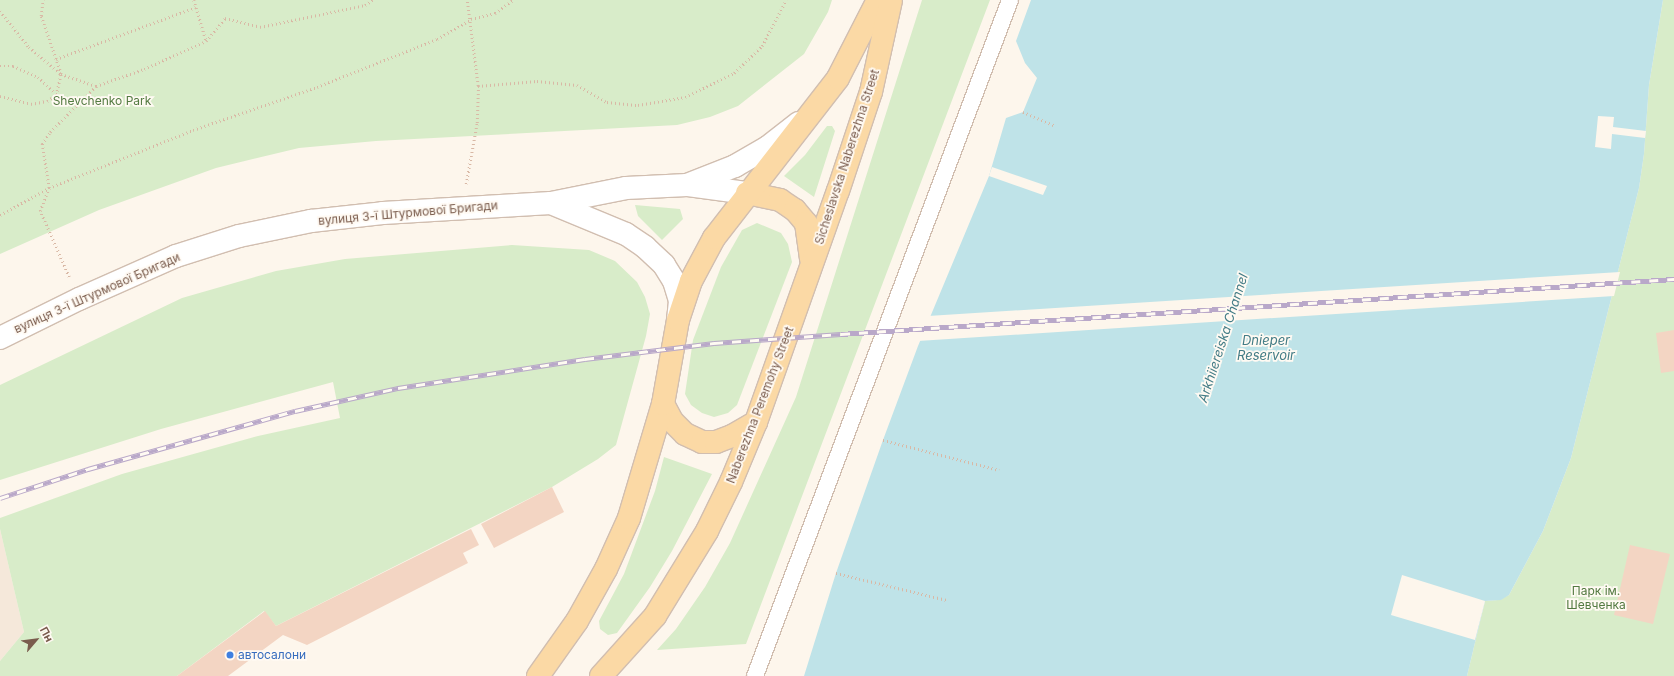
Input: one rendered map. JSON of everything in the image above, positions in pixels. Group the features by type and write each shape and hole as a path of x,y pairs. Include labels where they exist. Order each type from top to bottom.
{"main road":[{"path":"538,676 577,621 606,569 629,518 663,404 678,320 691,281 714,238 747,193 838,78 878,0"},
{"name":"Sicheslavska Naberezhna Street","path":"812,266 870,92 891,0"},
{"name":"вулиця 3-ї Штурмової Бригади","path":"687,185 735,166 761,150 808,116"},
{"name":"вулиця 3-ї Штурмової Бригади","path":"0,338 79,299 176,256 239,236 311,221 462,206 551,203 626,188 687,185 747,193"},
{"path":"747,193 780,200 795,210 806,223 810,239 812,266"},
{"name":"вулиця 3-ї Штурмової Бригади","path":"551,203 626,234 644,247 664,265 674,281 680,301 678,320"},
{"name":"Naberezhna Peremohy Street","path":"601,676 655,616 676,584 707,531 756,422 812,266"},
{"path":"663,404 672,422 685,434 702,442 716,442 732,436 756,422"}],"street":[{"path":"756,676 1010,0"}],"path":[{"path":"0,96 31,104 47,101 56,95 61,74 41,16 43,0"},
{"path":"194,0 206,41"},
{"path":"79,299 40,211 49,188 42,144 50,132 96,86 144,69 206,41 225,18 260,27 365,5 372,0"},
{"path":"462,206 477,123 478,86 472,19 467,0"},
{"path":"0,215 49,188 193,130 317,87 437,39 472,19 495,13 513,0"},
{"path":"478,86 537,81 577,85 607,102 638,105 685,97 734,73 762,46 786,0"},
{"path":"56,59 196,7"},
{"path":"0,11 29,48 61,74 96,86"},
{"path":"0,66 13,66 38,77 56,95"},
{"path":"1023,112 1054,125"},
{"path":"883,440 999,470"},
{"path":"836,573 948,600"}],"shaded area":[{"path":"0,529 24,632 0,661"}],"green space":[{"name":"Shevchenko Park","path":"0,0 832,0 828,12 804,54 738,106 710,117 677,125 376,141 299,148 216,168 99,210 0,254"},
{"path":"922,0 990,0 746,644 657,650 676,629 705,587 730,543 796,397"},
{"name":"Парк iм. Шевченка","path":"1663,0 1674,0 1674,676 1467,676 1485,601 1498,600 1509,595 1543,531 1571,458 1639,188 1644,154 1649,85"},
{"path":"827,126 832,126 835,131 814,197 784,176 805,155"},
{"path":"635,205 680,209 683,219 662,240 638,216"},
{"path":"757,223 781,233 788,244 792,262 737,405 728,413 714,417 702,413 691,405 685,394 693,340 721,267 742,230"},
{"path":"512,245 589,250 615,261 637,282 645,297 650,314 646,336 616,445 598,459 552,487 276,626 264,611 177,676 0,676 0,661 24,632 0,529 0,518 122,474 258,436 340,418 333,382 161,429 0,480 0,385 182,298 276,271 345,259"},
{"path":"664,457 712,474 672,551 650,587 617,633 608,635 600,629 599,621 624,574 655,491"}],"water":[{"name":"Dnieper Reservoir","path":"1031,0 1663,0 1649,85 1644,154 1639,188 1571,458 1543,531 1509,595 1501,600 1485,601 1467,676 804,676 836,573 883,440 918,346 989,176 1006,118 1023,112 1037,78 1025,63 1016,41"}],"pier":[{"path":"1598,116 1614,117 1613,127 1646,131 1645,138 1612,134 1611,149 1595,147"},
{"path":"992,167 1047,186 1043,195 989,176"},
{"path":"1620,272 1614,296 918,341 928,316"},
{"path":"1402,575 1485,601 1475,640 1391,615"}],"building":[{"path":"1674,330 1674,371 1661,373 1656,333"},
{"path":"552,487 564,512 494,548 481,524"},
{"path":"471,529 479,545 463,553 468,563 307,645 283,635 228,676 177,676 265,611 276,626"},
{"path":"1630,545 1670,554 1653,624 1614,615"}],"railway":[{"path":"0,498 88,469 295,411 398,388 585,359 714,343 1674,279"}],"place":[{"name":"автосалони","path":"230,655"}],"water label":[{"name":"Arkhiiereiska Channel","path":"1223,338"}]}
